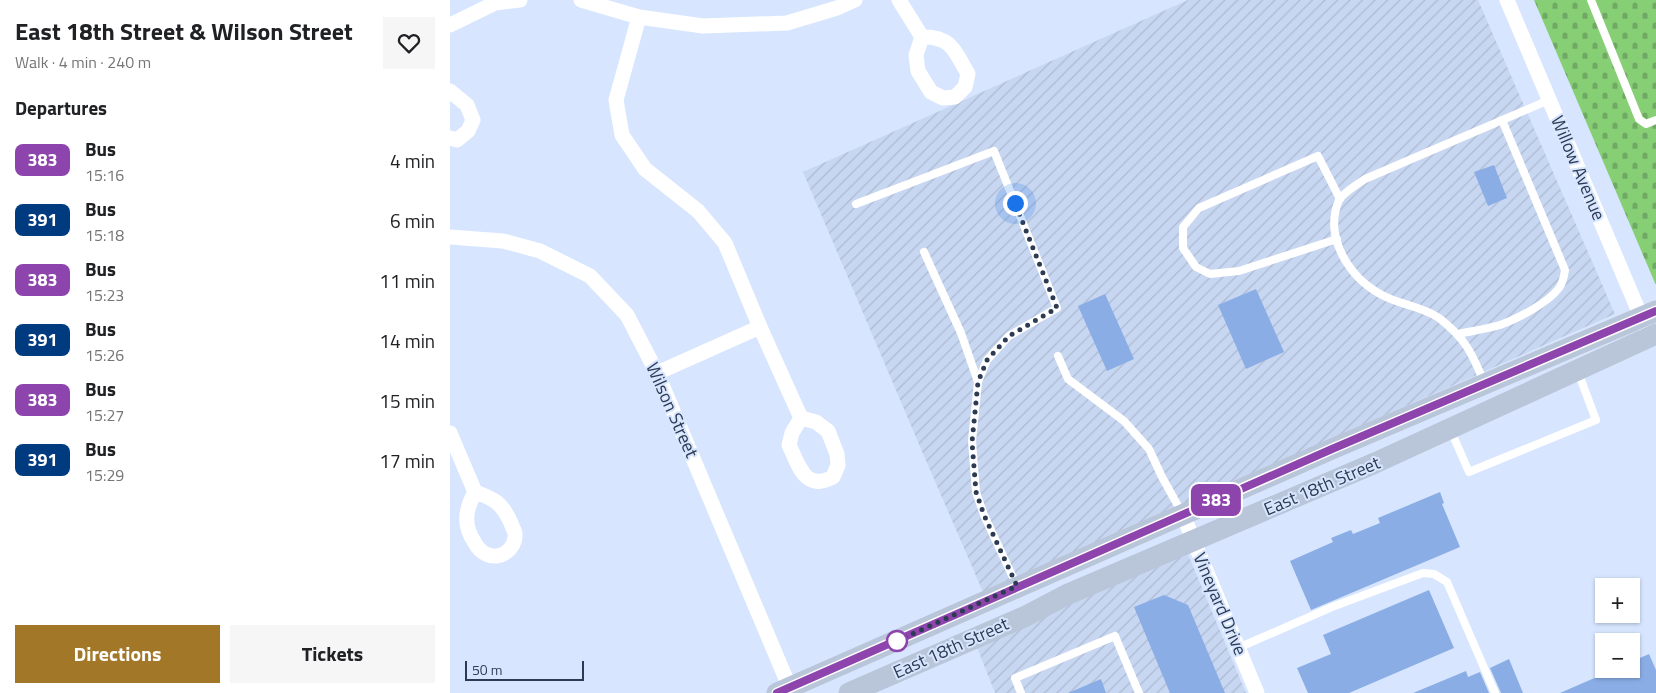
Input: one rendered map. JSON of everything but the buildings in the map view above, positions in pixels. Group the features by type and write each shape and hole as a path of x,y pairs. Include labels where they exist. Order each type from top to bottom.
{"main road":[{"name":"East 18th Street","path":"786,691 1017,586 1649,314"},
{"name":"East 18th Street","path":"849,693 1026,616 1066,595 1450,429 1653,335"}],"street":[{"path":"450,25 494,3 520,0"},
{"path":"581,0 639,17 703,26 786,23 837,8 854,0"},
{"path":"899,0 922,37"},
{"name":"Willow Avenue","path":"1507,0 1549,100 1649,314 1653,335"},
{"path":"639,17 616,100 622,135 645,170 698,211 725,244 800,418"},
{"path":"450,91 467,105 473,120 468,131 456,140 450,138"},
{"name":"Wilson Street","path":"450,237 503,241 540,251 590,276 626,315 658,373 786,691"},
{"path":"658,373 760,327"},
{"path":"450,433 475,492"},
{"name":"Vineyard Drive","path":"1183,515 1257,693"}],"lane":[{"path":"1591,0 1640,119 1646,124 1656,120"},
{"path":"1485,384 1471,352 1458,334 1437,317 1415,306 1383,296 1359,279 1340,253 1334,224 1340,198 1365,179 1549,100"},
{"path":"1458,334 1499,325 1520,316 1540,304 1558,289 1564,278 1565,270 1502,120"},
{"path":"856,204 994,151 1057,308 1009,336 987,360 978,382 972,442 976,492 984,515 1017,586"},
{"path":"1337,239 1240,271 1210,274 1196,267 1183,248 1183,227 1199,208 1318,156 1340,198"},
{"path":"924,252 961,333 978,382"},
{"path":"1058,356 1068,379 1124,421 1149,450 1183,515"},
{"path":"1450,429 1469,472 1596,420 1577,370"},
{"path":"1238,648 1332,607 1423,573 1434,574 1447,582 1495,693"},
{"path":"1021,693 1015,678 1115,636 1139,693"}],"shaded area":[{"path":"1188,0 1478,0 1615,314 983,592 803,172"},
{"path":"1187,552 1246,693 995,693 976,645"}],"green space":[{"path":"1534,0 1656,0 1656,284 1655,283"}],"bus line":[{"name":"383","path":"777,693 1092,553 1656,311"}],"route":[{"path":"897,641 1017,586 984,515 976,492 972,442 978,382 987,360 1009,336 1057,308 1015,203"}]}
